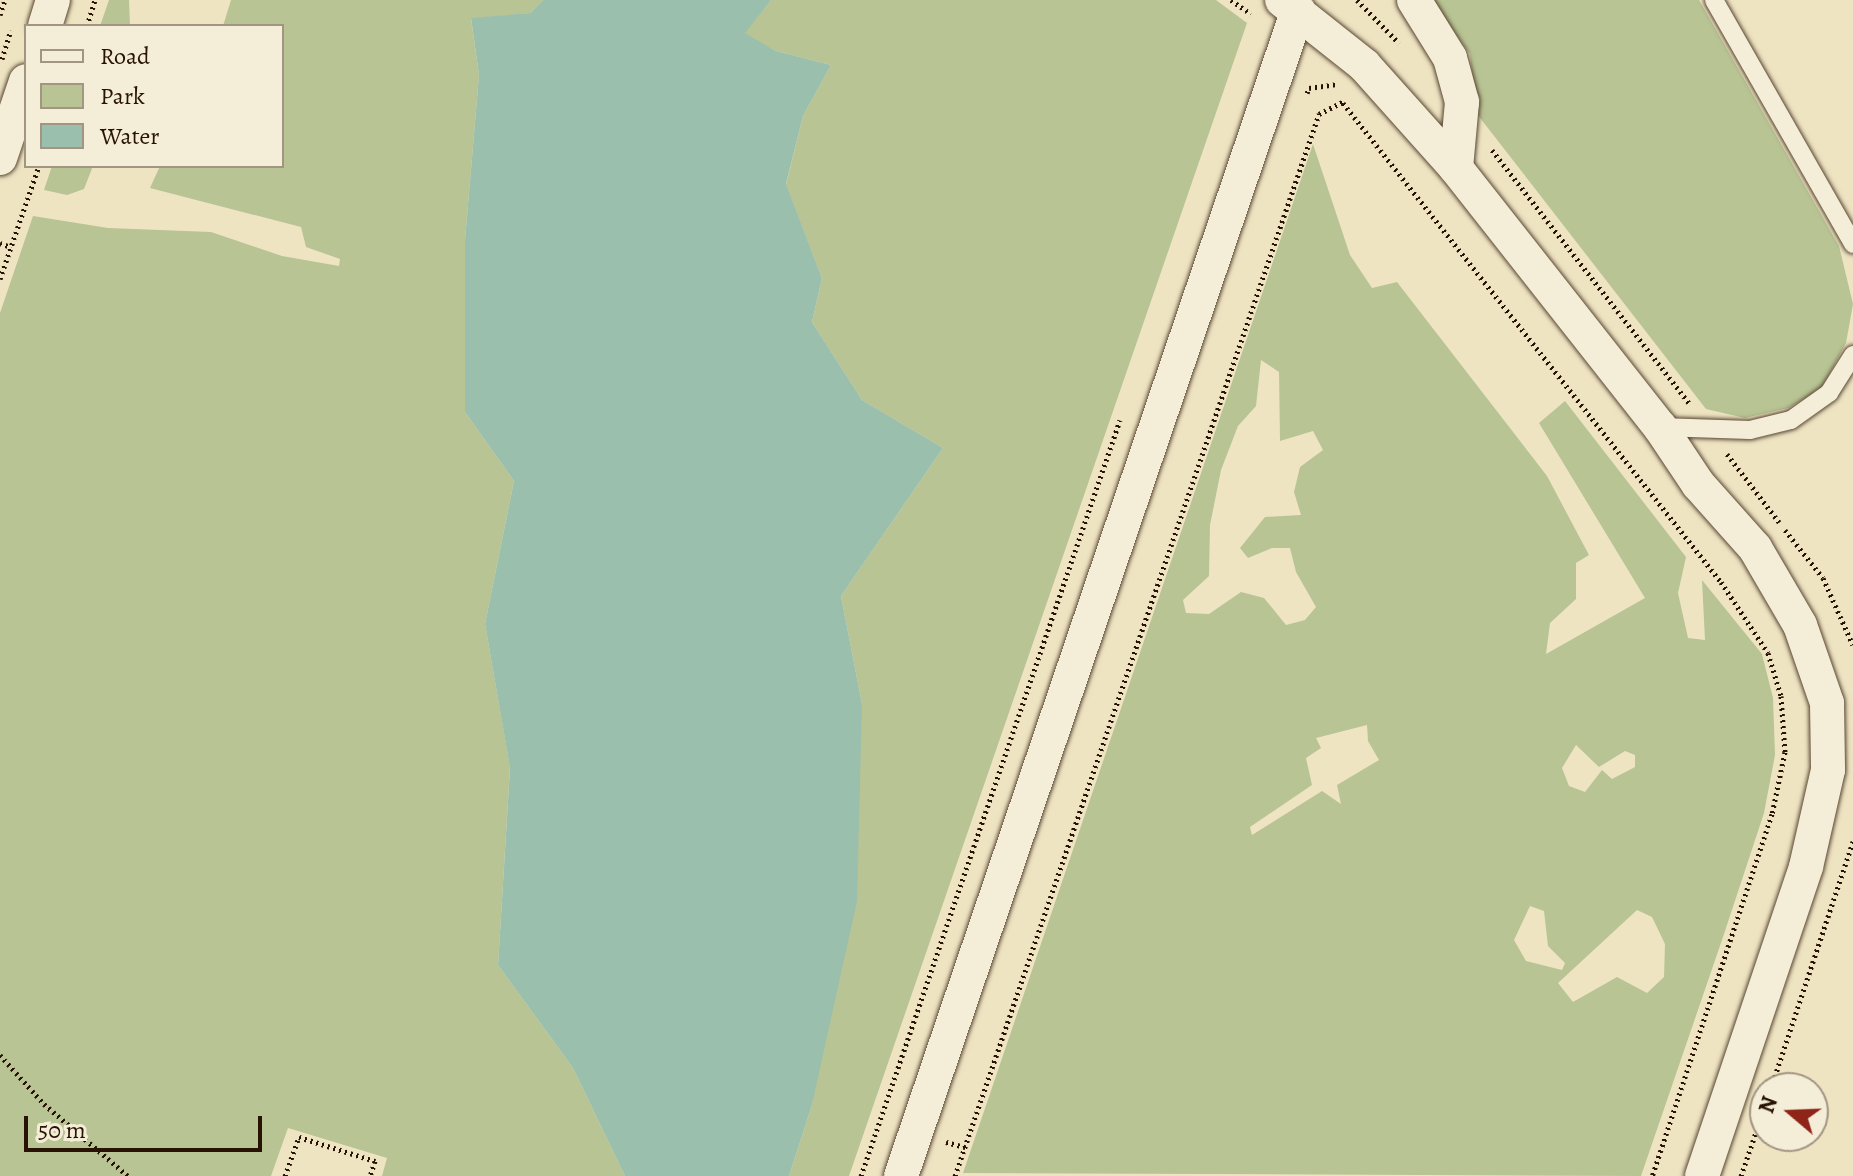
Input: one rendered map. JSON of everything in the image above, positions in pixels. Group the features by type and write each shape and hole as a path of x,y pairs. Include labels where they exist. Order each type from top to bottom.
{"street":[{"path":"46,24 53,0"},
{"path":"1414,0 1450,58 1462,102 1456,168"},
{"path":"901,1176 1290,5 1364,65 1456,168 1660,427 1698,484 1755,548 1800,625 1827,703 1828,770 1806,867 1702,1176"},
{"path":"0,158 24,87"}],"lane":[{"path":"1714,0 1853,244"},
{"path":"1660,427 1750,430 1791,420 1829,393 1853,355"}],"path":[{"path":"0,15 5,0"},
{"path":"88,24 95,0"},
{"path":"1231,0 1250,11 1256,26"},
{"path":"1343,83 1348,90"},
{"path":"955,1176 1319,114 1354,96"},
{"path":"1343,103 1721,582 1768,653 1781,696 1785,752 1772,814 1652,1176"},
{"path":"0,279 38,168"},
{"path":"0,243 11,247"},
{"path":"861,1176 1126,404"},
{"path":"1776,1072 1853,841"},
{"path":"0,1055 44,1104 128,1176"},
{"path":"285,1176 299,1137 375,1161 370,1176"},
{"path":"1741,1176 1749,1152"}],"green space":[{"path":"109,0 129,0 130,24 101,24"},
{"path":"231,0 543,0 530,13 471,19 479,75 465,240 465,412 514,481 485,624 510,767 498,965 573,1068 625,1176 382,1176 387,1158 288,1128 271,1176 0,1176 0,313 33,216 108,228 211,232 282,256 339,266 340,259 306,247 301,227 150,188 159,168 284,168 284,24 224,24"},
{"path":"771,0 1216,0 1247,23 849,1176 789,1176 812,1105 862,704 841,596 943,448 862,400 812,322 822,278 786,185 803,116 831,65 776,51 744,33"},
{"path":"1431,0 1699,0 1839,246 1853,304 1846,343 1821,389 1788,408 1745,418 1706,409 1477,114 1470,54"},
{"path":"1313,144 1350,255 1372,288 1397,282 1547,476 1589,555 1576,563 1576,599 1550,623 1546,654 1645,598 1539,423 1565,401 1686,557 1678,593 1688,638 1705,640 1702,580 1762,654 1773,698 1775,755 1764,813 1723,937 1641,1176 963,1173","holes":["1261,360 1279,372 1280,441 1313,431 1323,450 1300,467 1294,492 1301,515 1265,517 1240,548 1248,558 1272,548 1290,548 1296,572 1316,607 1305,620 1286,625 1264,598 1241,592 1209,614 1186,613 1183,600 1209,576 1210,525 1221,470 1238,426 1256,406","1367,725 1368,741 1379,760 1337,785 1341,804 1322,791 1252,835 1250,827 1312,785 1306,758 1321,748 1316,738","1576,745 1599,767 1625,751 1635,755 1635,767 1612,779 1602,770 1585,792 1569,786 1562,768","1530,906 1544,911 1548,946 1565,963 1562,970 1526,961 1514,940","1637,910 1652,917 1665,944 1664,977 1647,993 1617,977 1573,1002 1558,983"]},
{"path":"51,168 92,168 84,189 67,195 44,190"}],"water":[{"path":"543,0 771,0 745,33 776,51 831,65 803,116 786,184 822,278 812,322 862,400 943,448 841,596 862,704 857,901 812,1105 789,1176 625,1176 573,1068 498,965 510,768 485,624 514,481 465,412 465,240 479,75 471,18 530,13"}]}
